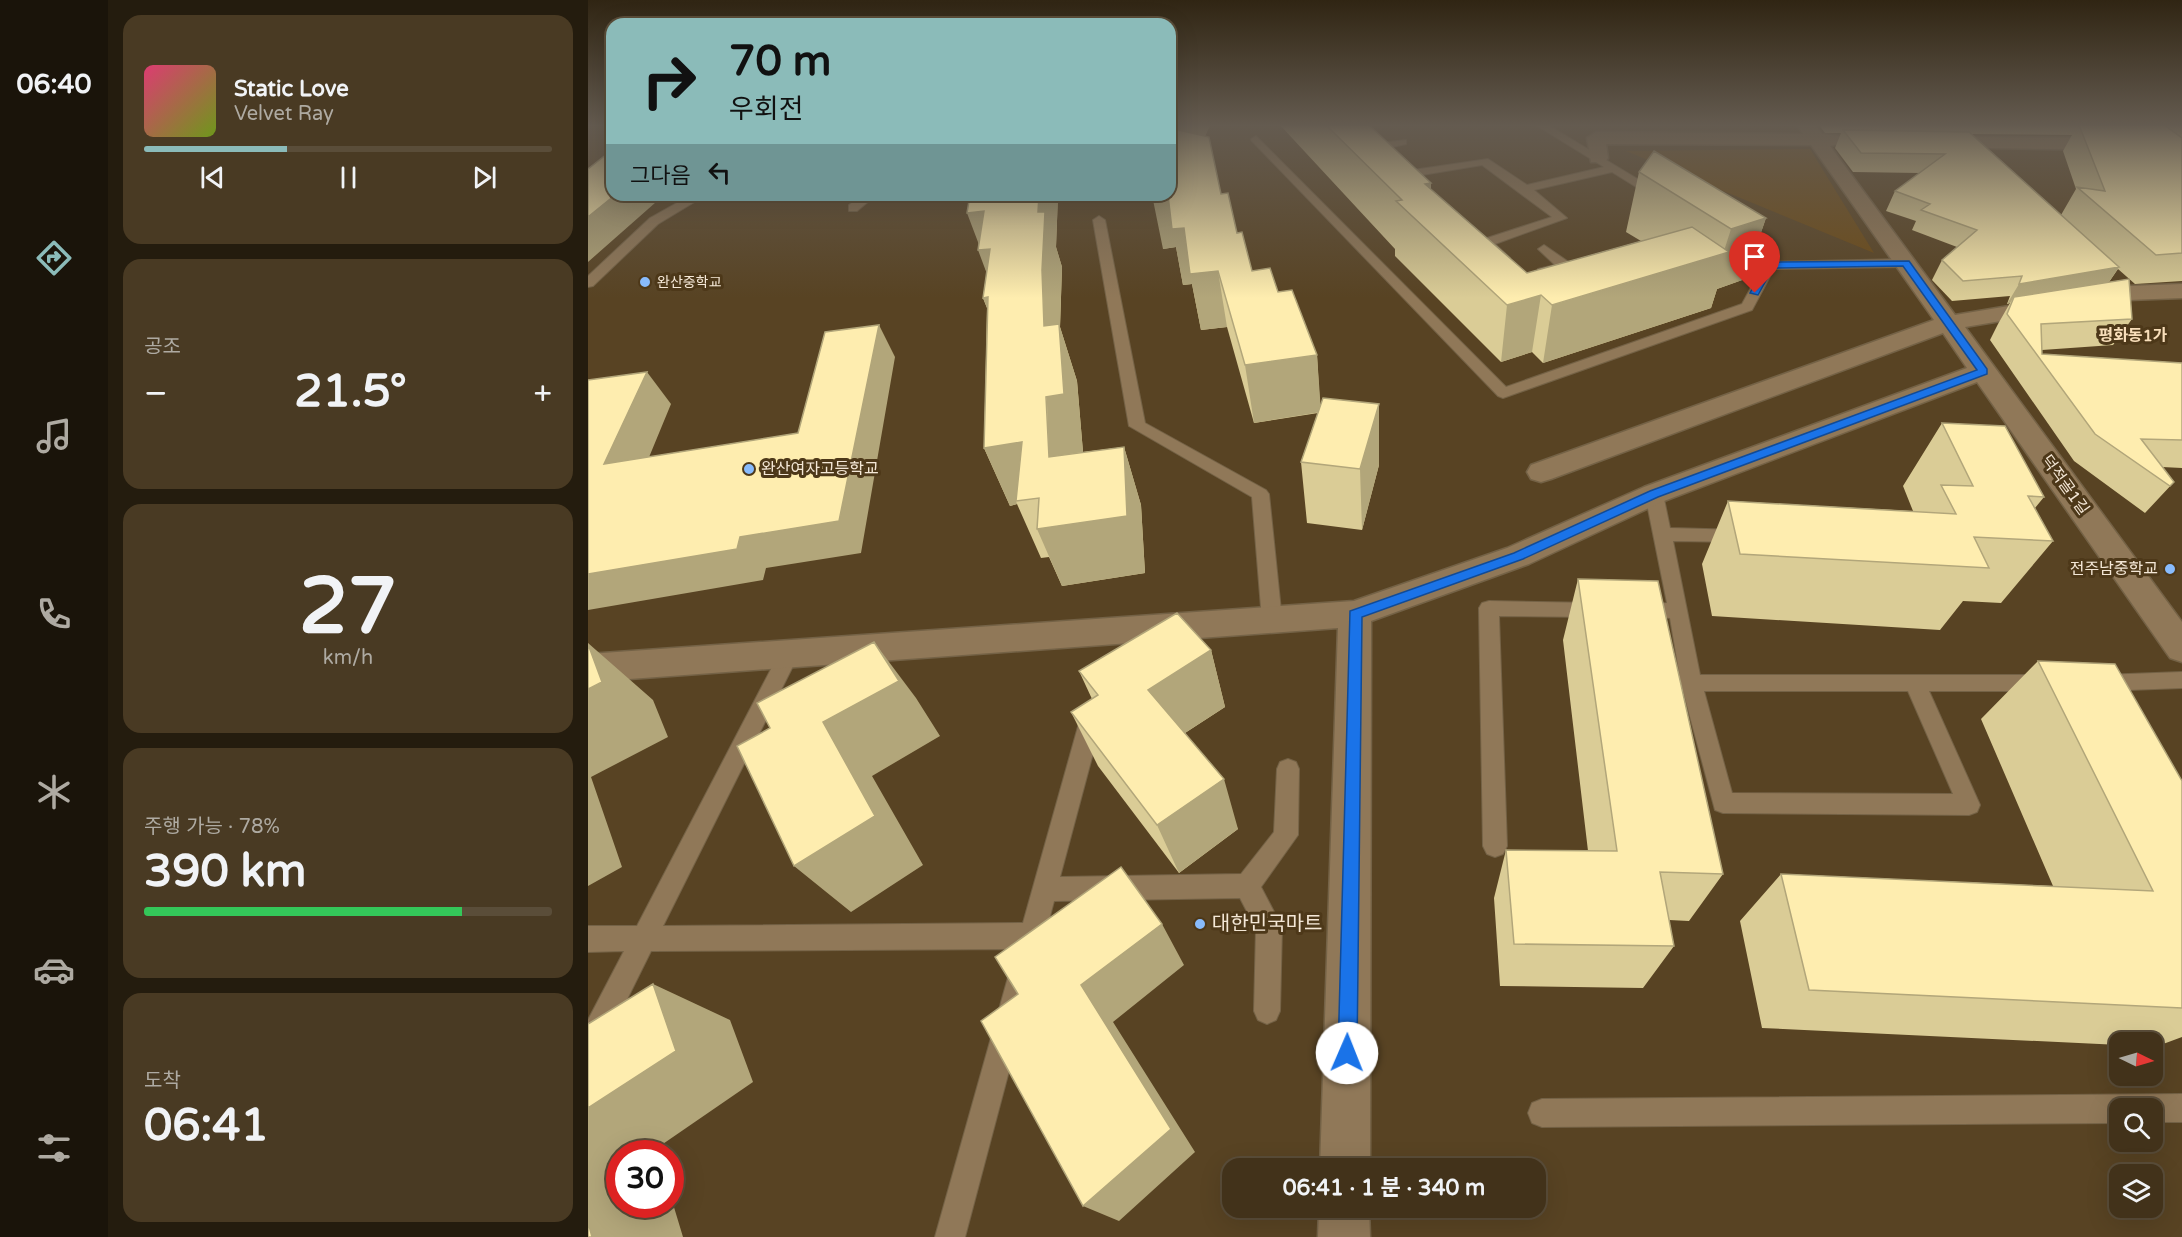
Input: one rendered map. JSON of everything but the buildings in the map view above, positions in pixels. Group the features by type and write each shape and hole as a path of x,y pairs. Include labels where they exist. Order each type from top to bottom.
{"street":[{"name":"덕적골1길","path":"1848,183 2182,648"},
{"path":"1541,472 1948,323 2119,285 2182,291"},
{"path":"588,668 1355,614 1518,556 1654,494 1983,371"},
{"path":"1345,1158 1355,614"},
{"path":"1344,1218 1344,1237"}],"lane":[{"path":"1299,183 1503,393 1747,308 1765,262 1905,263"},
{"path":"1516,183 1561,218 1486,243 1516,270"},
{"path":"1525,189 1552,183"},
{"path":"1639,183 1673,204"},
{"path":"588,283 654,220 689,201"},
{"path":"853,208 862,201"},
{"path":"1099,220 1137,426 1260,495 1272,620"},
{"path":"1534,274 1565,266 1544,249"},
{"path":"1654,494 1691,683 1723,802 1969,805 1915,684"},
{"path":"1662,534 1754,536"},
{"path":"1496,846 1489,608 1678,611"},
{"path":"588,1048 789,654"},
{"path":"2081,683 2182,680"},
{"path":"1691,683 2057,683"},
{"path":"2116,683 2128,702"},
{"path":"950,1237 1094,710"},
{"path":"1247,886 1286,835 1288,769"},
{"path":"1045,889 1247,886"},
{"path":"1247,886 1269,927 1267,1011"},
{"path":"588,939 1032,936"},
{"path":"1542,1113 2182,1108"}],"shaded area":[{"path":"1703,183 1831,183 1874,253"}],"place":[{"name":"완산중학교","path":"645,282"},
{"name":"완산여자고등학교","path":"749,469"},
{"name":"전주남중학교","path":"2170,569"},
{"name":"대한민국마트","path":"1200,924"}],"district":[{"name":"평화동1가","path":"2133,336"}],"route":[{"path":"1347,1053 1355,614 1518,556 1654,494 1983,371 1905,263 1770,265 1755,293"}]}
